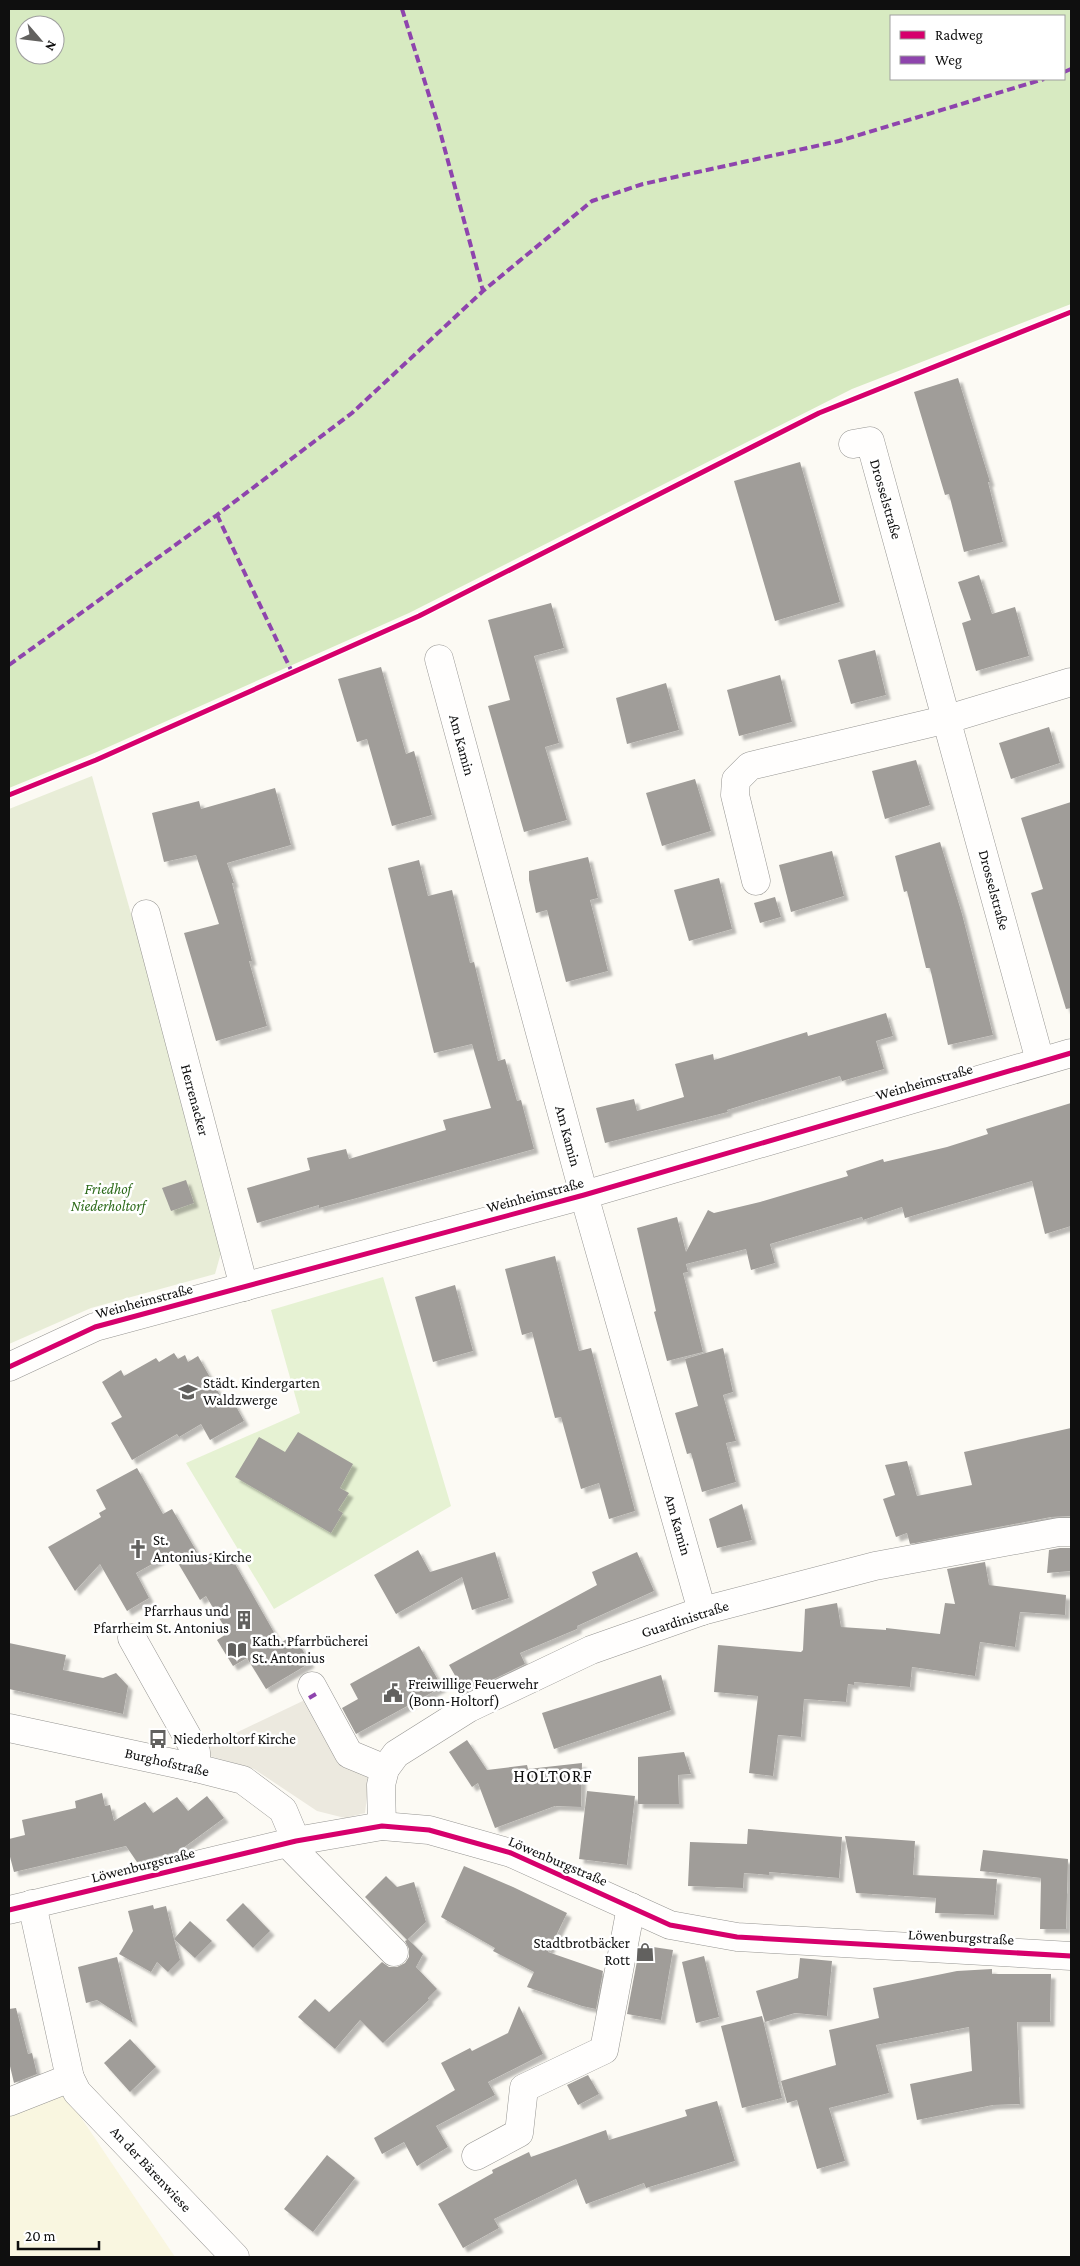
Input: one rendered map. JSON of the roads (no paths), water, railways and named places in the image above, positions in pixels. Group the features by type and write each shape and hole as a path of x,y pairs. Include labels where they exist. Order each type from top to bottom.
{"street":[{"name":"Drosselstraße","path":"854,444 870,441 948,719 1040,1061"},
{"name":"Am Kamin","path":"439,659 584,1195 702,1611"},
{"path":"756,881 735,795 736,780 750,766 948,719 1071,682"},
{"name":"Herrenacker","path":"146,914 244,1287"},
{"name":"Weinheimstraße","path":"9,1367 95,1327 584,1195 1071,1053"},
{"name":"Guardinistraße","path":"385,1769 396,1754 469,1708 591,1650 702,1611 876,1566 1059,1532 1071,1532"},
{"path":"132,1638 196,1752 196,1768"},
{"path":"312,1686 349,1754 385,1769 381,1785 382,1826"},
{"name":"Burghofstraße","path":"9,1728 196,1768 243,1780 283,1810 291,1842"},
{"name":"Löwenburgstraße","path":"20,1907 291,1842 382,1826 429,1830 511,1853 670,1925 737,1937 1071,1956"},
{"path":"291,1842 394,1952"},
{"name":"An der Bärenwiese","path":"20,1907 70,2078 77,2092 235,2257"},
{"path":"476,2156 519,2133 524,2088 604,2050 632,1907"},
{"path":"9,2102 70,2078"}],"place":[{"name":"Städt. Kindergarten Waldzwerge","path":"188,1392"},
{"name":"St. Antonius-Kirche","path":"138,1549"},
{"name":"Pfarrhaus und Pfarrheim St. Antonius","path":"244,1620"},
{"name":"Kath. Pfarrbücherei St. Antonius","path":"237,1650"},
{"name":"Freiwillige Feuerwehr (Bonn-Holtorf)","path":"393,1693"},
{"name":"Niederholtorf Kirche","path":"158,1739"},
{"name":"Stadtbrotbäcker Rott","path":"645,1952"}],"district":[{"name":"HOLTORF","path":"553,1776"}],"park label":[{"name":"Friedhof Niederholtorf","path":"108,1198"}]}
